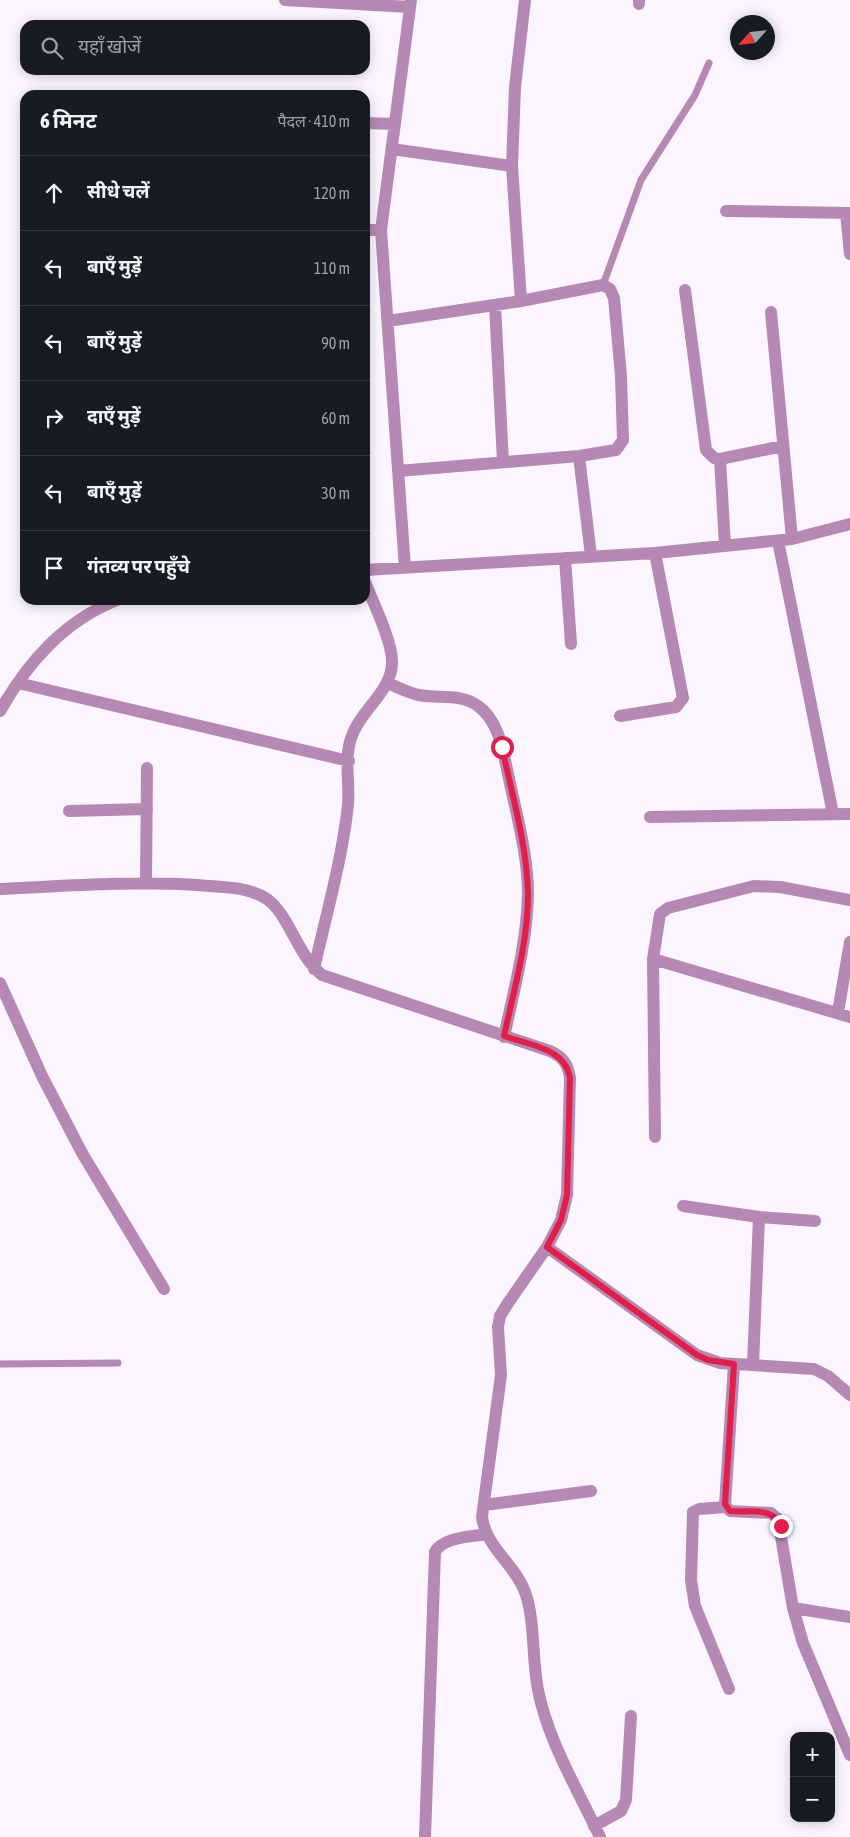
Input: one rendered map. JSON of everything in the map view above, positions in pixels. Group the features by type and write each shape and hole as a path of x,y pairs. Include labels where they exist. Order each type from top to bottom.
{"street":[{"path":"285,0 411,3 381,230 405,568"},
{"path":"521,301 512,166 515,87 525,0"},
{"path":"370,122 395,124"},
{"path":"392,149 512,166"},
{"path":"726,211 848,213 850,254"},
{"path":"370,230 381,230"},
{"path":"388,321 521,301 603,285 610,289 614,298 621,376 623,440 616,450 579,456 398,470"},
{"path":"685,290 706,450 714,458 720,459 783,446"},
{"path":"495,305 503,462"},
{"path":"771,312 792,539"},
{"path":"579,456 591,556"},
{"path":"720,459 725,546"},
{"path":"370,570 655,553 792,539 850,524"},
{"path":"778,541 833,814"},
{"path":"620,716 676,707 683,698 655,553"},
{"path":"565,558 571,644"},
{"path":"314,969 344,832 348,804 348,760 353,733 387,682 392,668 390,649 370,595"},
{"path":"0,710 43,651 70,625 89,612 104,605"},
{"path":"387,682 411,693 466,699 478,706 488,716 502,747 518,820 528,894 524,941 504,1036"},
{"path":"18,683 348,760"},
{"path":"146,882 147,768"},
{"path":"68,811 147,809"},
{"path":"650,816 850,814"},
{"path":"0,889 146,882 236,888 258,894 275,907 314,969 337,982 558,1055 569,1068 567,1195 561,1220 547,1247 500,1316 497,1337 501,1375 482,1517 486,1534 514,1570 526,1594 534,1670 543,1709 597,1831 621,1811 626,1800 631,1716"},
{"path":"655,1137 653,959 660,914 668,908 754,886 780,887 850,900"},
{"path":"653,959 844,1014 850,942"},
{"path":"0,983 42,1076 82,1153 164,1289"},
{"path":"683,1206 759,1217 814,1222"},
{"path":"753,1365 759,1217"},
{"path":"547,1247 697,1355 708,1360 734,1364 814,1369 828,1376 850,1395"},
{"path":"734,1364 724,1500 726,1507 730,1511 771,1513 778,1520 793,1608 802,1643 850,1755"},
{"path":"484,1505 591,1491"},
{"path":"726,1507 697,1509 691,1515 691,1580 702,1626 729,1689"},
{"path":"425,1837 435,1552 437,1547 450,1541 486,1534"},
{"path":"793,1608 850,1616"}],"lane":[{"path":"603,285 641,180 695,95 709,63"},
{"path":"0,1364 118,1363"}],"route":[{"path":"502,747 518,820 528,894 524,941 504,1036 558,1055 569,1068 570,1078 567,1195 561,1220 547,1247 697,1355 720,1363 734,1364 725,1504 727,1510 730,1511 771,1513 781,1526"}]}
